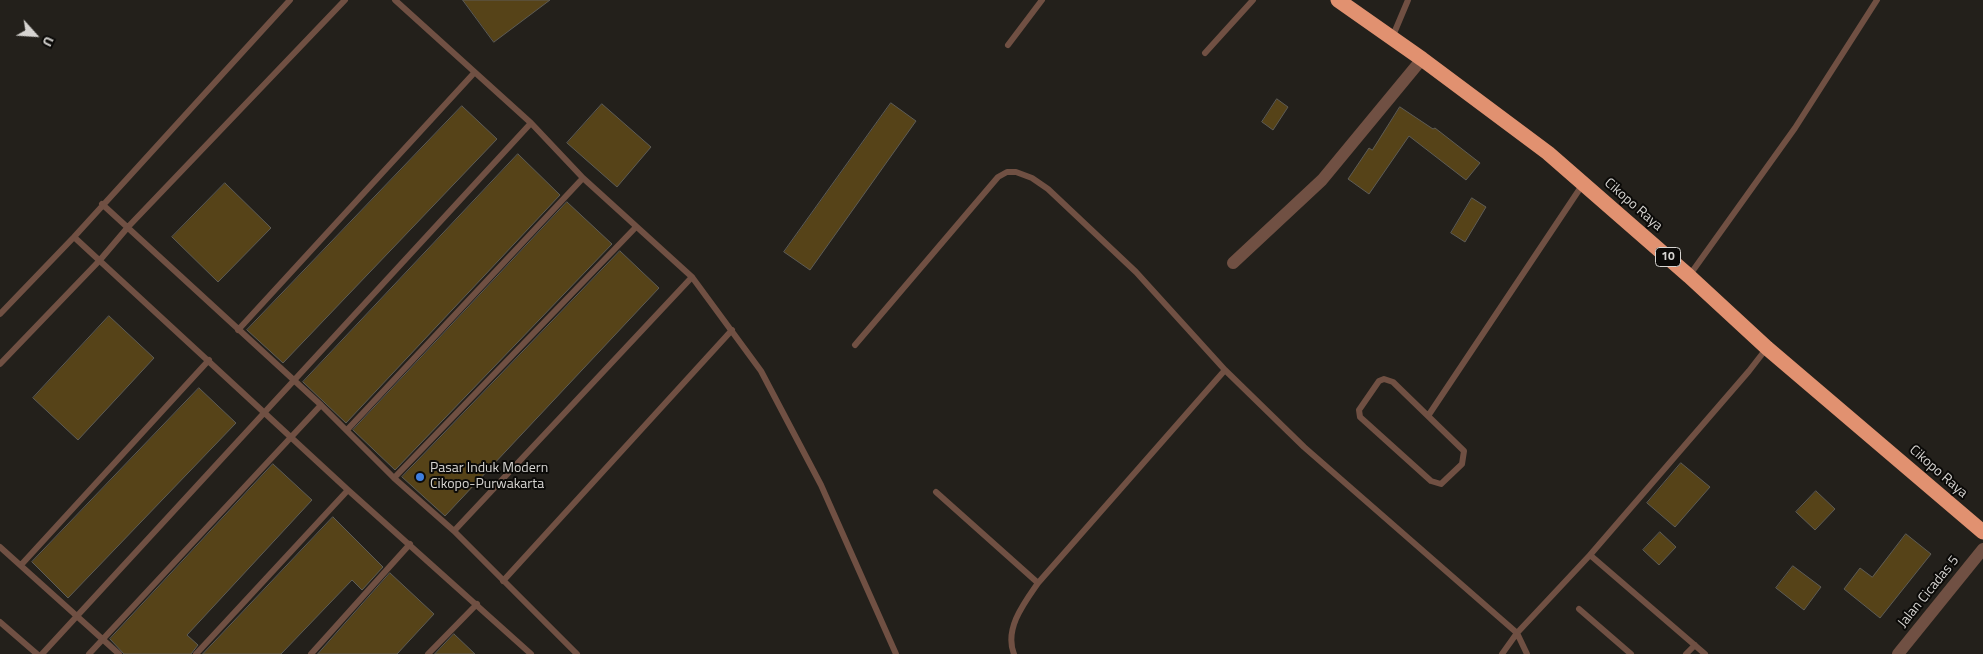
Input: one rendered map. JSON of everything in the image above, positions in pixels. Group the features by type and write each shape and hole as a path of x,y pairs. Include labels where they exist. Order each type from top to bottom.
{"highway":[{"name":"Cikopo Raya","path":"1338,0 1422,59 1548,153 1689,276 1767,348 1983,532"}],"street":[{"path":"1233,263 1322,180 1422,59"},
{"name":"Jalan Cicadas 5","path":"1898,654 1983,548"}],"lane":[{"path":"0,314 74,237 102,204 290,0"},
{"path":"0,364 345,0"},
{"path":"395,0 531,123 583,178 692,277 761,371 821,485 896,654"},
{"path":"1008,45 1042,0"},
{"path":"1205,53 1253,0"},
{"path":"1392,38 1408,0"},
{"path":"1689,276 1795,128 1878,0"},
{"path":"238,330 474,73"},
{"path":"42,654 531,123"},
{"path":"855,345 998,177 1007,172 1016,172 1032,178 1048,189 1136,272 1225,370 1304,447 1517,633 1527,654"},
{"path":"347,430 583,178"},
{"path":"1428,416 1584,184"},
{"path":"102,204 321,405 394,478 454,531 577,654"},
{"path":"394,478 636,228"},
{"path":"74,237 292,436 348,490 532,654"},
{"path":"454,531 692,277"},
{"path":"503,581 732,330"},
{"path":"1502,654 1517,633 1590,555 1767,348"},
{"path":"21,565 209,360"},
{"path":"1014,654 1012,637 1015,622 1022,606 1038,584 1225,370"},
{"path":"1384,379 1393,382 1428,416 1464,454 1462,464 1440,484 1432,481 1363,421 1358,412 1379,381 1384,379"},
{"path":"89,654 321,405"},
{"path":"196,654 348,490"},
{"path":"936,492 1038,584"},
{"path":"311,654 410,544"},
{"path":"0,547 119,654"},
{"path":"1590,555 1705,654"},
{"path":"428,654 477,604"},
{"path":"1579,609 1631,654"},
{"path":"0,622 37,654"},
{"path":"1686,654 1695,645"}],"building":[{"path":"463,0 550,0 494,42"},
{"path":"1277,99 1288,107 1273,130 1262,122"},
{"path":"891,103 916,121 810,270 784,252"},
{"path":"602,104 651,147 617,187 567,143"},
{"path":"462,106 497,139 283,363 247,330"},
{"path":"1400,107 1433,129 1435,128 1480,163 1466,180 1409,136 1369,194 1348,179 1369,148 1372,150"},
{"path":"518,154 560,195 346,423 303,382"},
{"path":"225,183 271,228 218,282 172,237"},
{"path":"1472,198 1486,207 1465,242 1451,233"},
{"path":"567,202 612,244 395,470 353,430"},
{"path":"620,251 659,288 445,516 402,477"},
{"path":"109,316 154,358 78,440 33,398"},
{"path":"199,388 236,423 68,598 32,562"},
{"path":"1681,463 1710,487 1675,527 1647,503"},
{"path":"273,464 312,500 187,635 198,645 191,654 124,654 110,639"},
{"path":"1816,491 1835,509 1815,530 1796,512"},
{"path":"333,517 383,567 362,590 352,580 281,654 203,654"},
{"path":"1660,532 1676,547 1659,565 1643,550"},
{"path":"1906,534 1931,554 1880,618 1844,589 1860,568 1872,577"},
{"path":"1793,566 1821,587 1804,610 1776,588"},
{"path":"390,573 434,614 397,654 318,654"},
{"path":"454,634 475,654 435,654"}],"place":[{"name":"Pasar Induk Modern Cikopo-Purwakarta","path":"420,477"}]}
